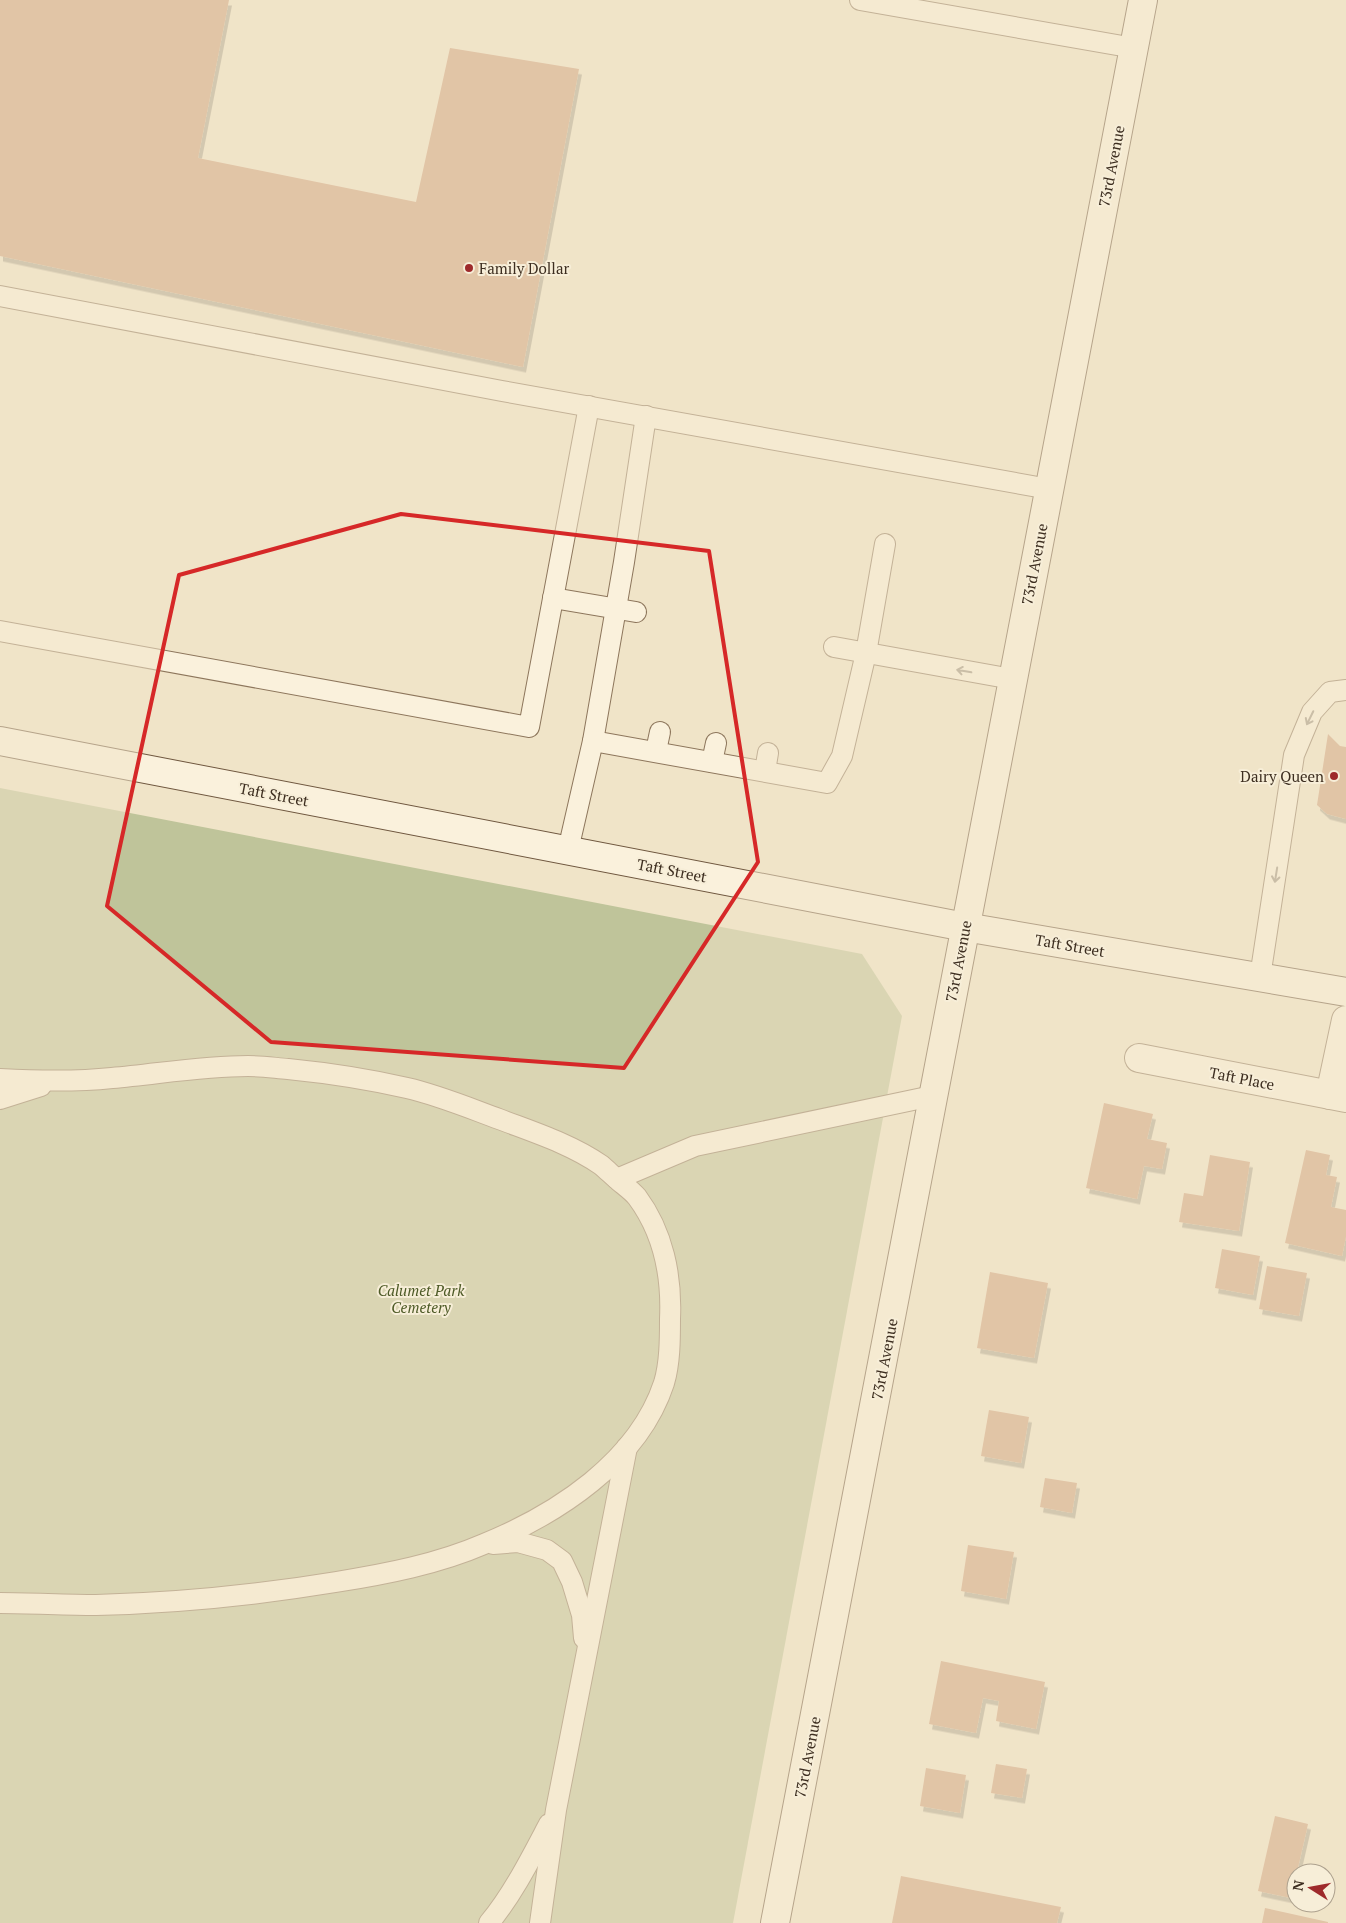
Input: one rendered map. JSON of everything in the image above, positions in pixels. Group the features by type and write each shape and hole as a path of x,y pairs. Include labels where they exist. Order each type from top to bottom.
{"street":[{"name":"73rd Avenue","path":"775,1923 1143,0"},
{"name":"Taft Street","path":"0,741 965,927 1346,992"},
{"path":"1338,1096 1346,1020"},
{"name":"Taft Place","path":"1139,1058 1338,1096"}],"lane":[{"path":"860,0 1134,48"},
{"path":"0,296 589,406 1049,489"},
{"path":"0,631 528,727 589,406"},
{"path":"568,850 593,741 616,610 646,416"},
{"path":"593,741 658,742 714,752 766,762 828,783 842,756 866,653 885,544"},
{"path":"553,598 636,612"},
{"path":"834,647 1012,679"},
{"path":"1260,977 1294,755 1312,712 1330,692 1346,690"},
{"path":"0,1079 54,1082 114,1078 174,1070 251,1066 335,1074 410,1088 471,1108 575,1150 602,1166 635,1195 654,1226 666,1260 671,1297 670,1338 665,1380 648,1418 627,1447 600,1474 569,1498 531,1522 482,1546 425,1564 360,1578 234,1597 94,1605 0,1603"},
{"path":"0,1099 54,1082"},
{"path":"617,1179 695,1146 932,1096"},
{"path":"540,1923 556,1810 627,1447"},
{"path":"482,1546 518,1542 547,1550 562,1561 572,1582 582,1615 585,1658"},
{"path":"489,1923 497,1914 533,1854 556,1810"}],"highlighted area":[{"path":"401,514 709,551 758,862 624,1068 271,1042 107,906 179,575"}],"green space":[{"name":"Calumet Park Cemetery","path":"0,788 862,954 902,1016 733,1923 0,1923"}],"building":[{"path":"0,0 229,0 198,158 416,202 450,48 579,69 523,367 0,256"},
{"name":"Dairy Queen","path":"1328,734 1340,746 1346,747 1346,819 1327,814 1317,805"},
{"path":"1104,1103 1153,1114 1147,1139 1167,1143 1162,1169 1144,1166 1137,1199 1086,1188"},
{"path":"1306,1150 1330,1155 1326,1175 1337,1177 1331,1207 1346,1210 1346,1236 1342,1256 1285,1243"},
{"path":"1210,1155 1250,1162 1239,1231 1179,1222 1184,1193 1203,1196"},
{"path":"1222,1249 1260,1256 1253,1295 1215,1288"},
{"path":"1267,1266 1307,1273 1299,1316 1259,1309"},
{"path":"990,1272 1048,1283 1034,1358 977,1348"},
{"path":"989,1410 1029,1417 1021,1463 981,1456"},
{"path":"1045,1478 1077,1483 1072,1513 1040,1507"},
{"path":"968,1545 1014,1552 1006,1599 961,1591"},
{"path":"941,1661 1045,1682 1036,1729 996,1721 999,1701 983,1698 976,1733 929,1724"},
{"path":"996,1764 1027,1769 1022,1798 991,1793"},
{"path":"926,1768 966,1775 960,1813 920,1806"},
{"path":"1275,1816 1308,1824 1299,1863 1286,1863 1286,1897 1258,1891"},
{"path":"901,1876 1061,1907 1057,1923 892,1923"},
{"path":"1265,1908 1328,1922 1328,1923 1262,1923"}],"place":[{"name":"Family Dollar","path":"469,268"},
{"name":"Dairy Queen","path":"1334,776"}]}
